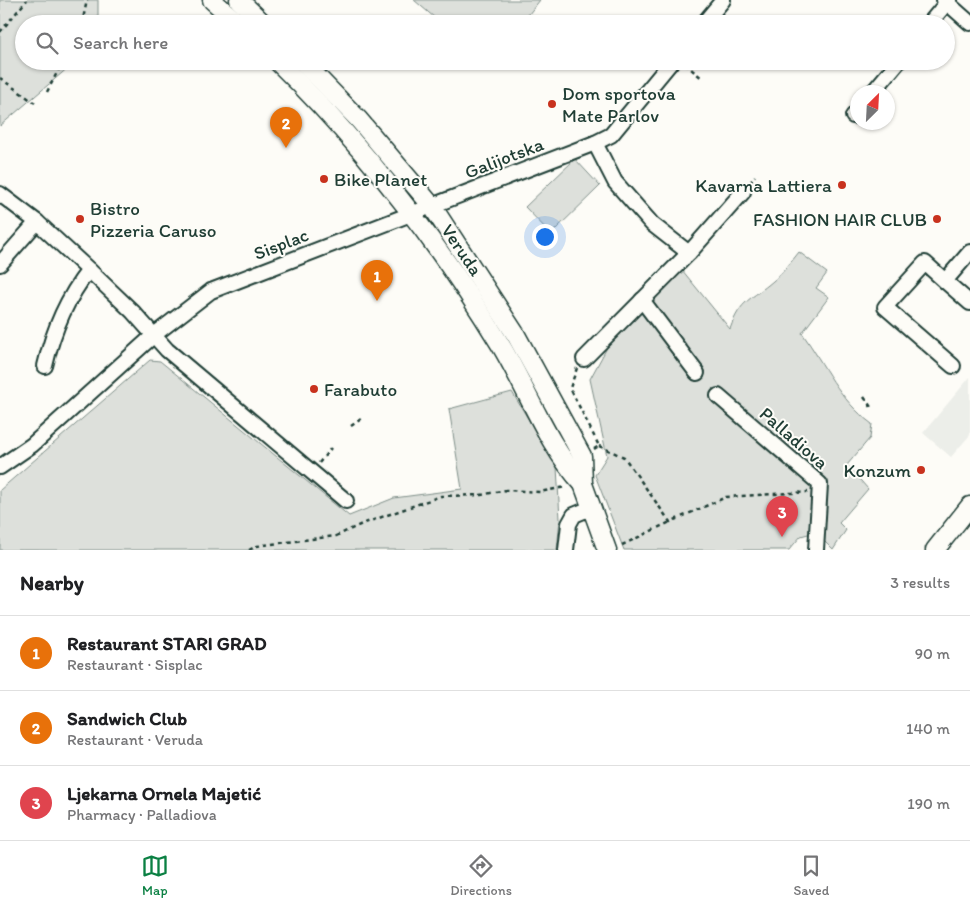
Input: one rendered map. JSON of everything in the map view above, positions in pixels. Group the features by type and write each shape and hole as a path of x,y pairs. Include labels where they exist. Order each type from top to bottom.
{"main road":[{"path":"212,0 229,15"},
{"path":"239,0 255,15"},
{"name":"Veruda","path":"285,70 347,136 411,213 500,344 566,466 583,484"},
{"name":"Veruda","path":"311,70 359,120 432,206 516,335 582,456 583,484 591,508 614,548"},
{"path":"934,550 970,506"}],"street":[{"path":"710,15 723,0"},
{"path":"936,15 947,1 970,23"},
{"name":"Galijotska","path":"432,206 595,143 611,135 665,70"},
{"path":"879,85 891,70"},
{"path":"595,143 615,182 652,224 689,253"},
{"path":"584,359 689,253 743,192"},
{"path":"0,194 37,222 89,270 167,350 346,501"},
{"name":"Sisplac","path":"0,468 32,445 154,335 211,291 432,206"},
{"path":"0,264 37,222"},
{"path":"945,281 970,252"},
{"path":"953,366 885,307 925,263 970,303"},
{"path":"46,366 51,340 72,291 89,270"},
{"path":"642,300 697,373"},
{"name":"Palladiova","path":"718,396 820,484 816,550"},
{"path":"566,550 569,524 574,515 591,508"}],"path":[{"path":"0,32 27,0"},
{"path":"84,15 87,0"},
{"path":"47,92 58,70"},
{"path":"692,70 703,79"},
{"path":"0,78 35,103"},
{"path":"584,359 574,371 570,388 598,446 624,457 670,522"},
{"path":"864,397 873,410"},
{"path":"351,426 361,419"},
{"path":"582,456 598,446"},
{"path":"311,472 331,448"},
{"path":"250,550 257,546 336,536 362,524 442,496 481,494 506,490 540,492 583,484"},
{"path":"614,548 726,498 820,491"}],"shaded area":[{"path":"0,0 98,0 98,15 15,15 15,70 65,70 0,126"},
{"path":"414,0 540,0 528,15 432,15"},
{"path":"575,159 600,186 551,234 525,207"},
{"path":"799,252 827,273 816,288 829,297 802,333 841,393 860,415 872,424 870,438 847,465 868,489 839,523 846,530 833,550 815,532 801,536 789,550 624,550 595,475 607,456 590,379 616,331 682,270 730,329 738,312 747,301 777,278"},
{"path":"150,360 160,361 349,516 394,498 462,489 449,409 512,392 557,467 560,519 557,550 0,550 0,490"},
{"path":"970,377 970,435 951,457 923,433"}],"place":[{"name":"Dom sportova Mate Parlov","path":"552,104"},
{"name":"Sandwich Club","path":"286,148"},
{"name":"Bike Planet","path":"324,179"},
{"name":"Kavarna Lattiera","path":"842,185"},
{"name":"Bistro Pizzeria Caruso","path":"80,219"},
{"name":"FASHION HAIR CLUB","path":"937,219"},
{"name":"Restaurant STARI GRAD","path":"377,301"},
{"name":"Farabuto","path":"314,389"},
{"name":"Konzum","path":"921,470"},
{"name":"Ljekarna Ornela Majetić","path":"782,537"}]}
